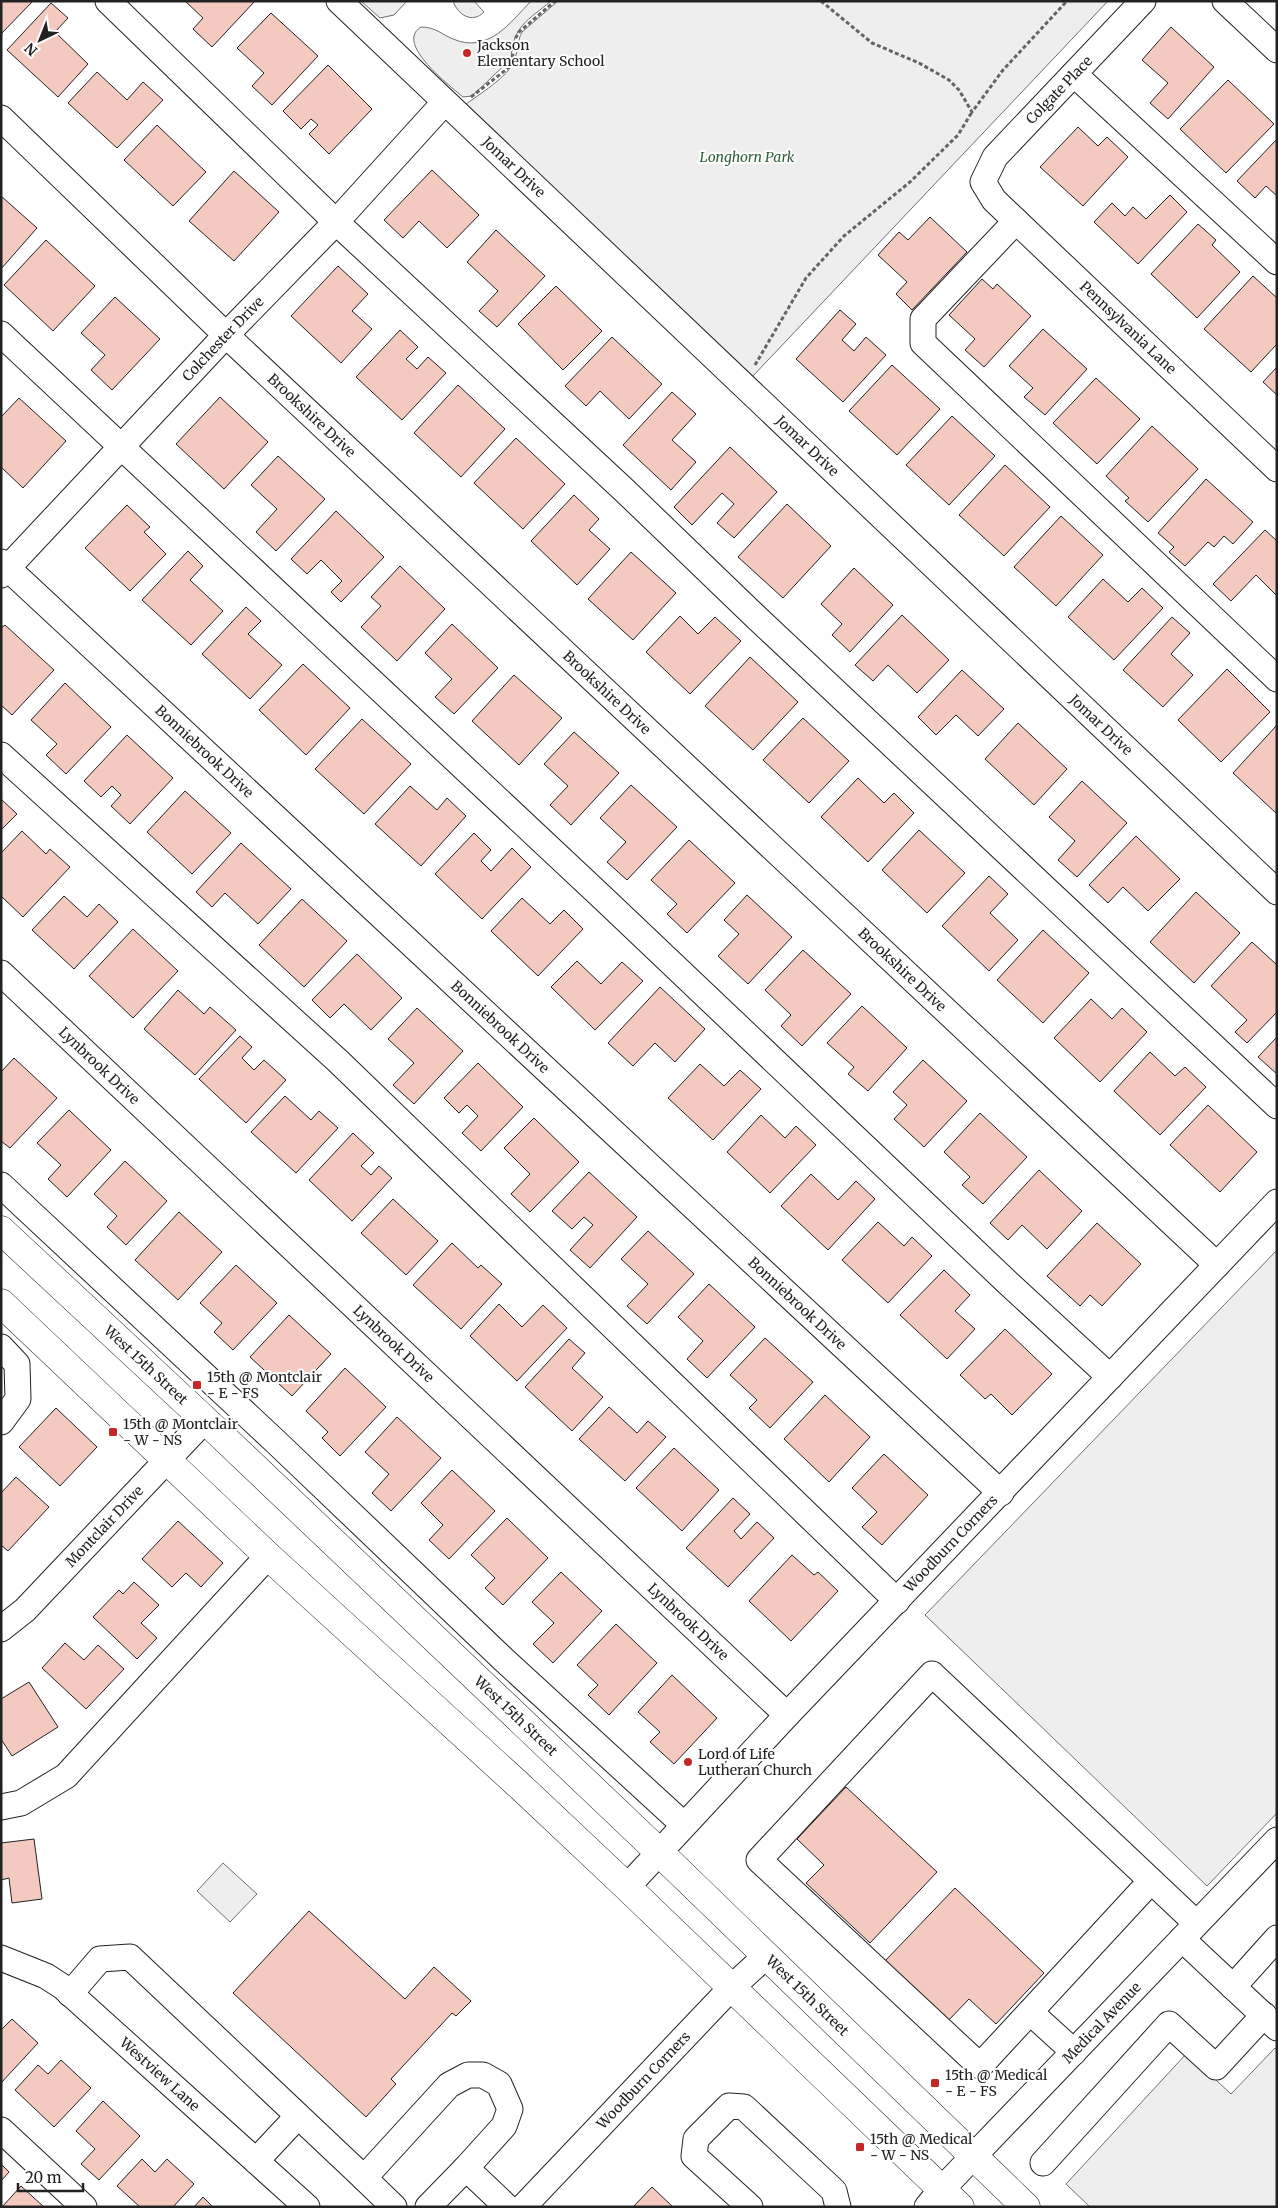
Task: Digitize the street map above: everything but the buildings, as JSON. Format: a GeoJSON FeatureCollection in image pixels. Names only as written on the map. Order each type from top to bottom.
{"type":"FeatureCollection","features":[{"type":"Feature","properties":{"kind":"main road","name":"West 15th Street"},"geometry":{"type":"LineString","coordinates":[[1,1230],[205,1420],[659,1852],[1026,2207]]}},
{"type":"Feature","properties":{"kind":"main road"},"geometry":{"type":"LineString","coordinates":[[1,1303],[268,1556],[627,1886],[943,2201]]}},
{"type":"Feature","properties":{"kind":"street"},"geometry":{"type":"LineString","coordinates":[[108,1],[336,222],[624,490],[764,625],[1277,1106]]}},
{"type":"Feature","properties":{"kind":"street","name":"Jomar Drive"},"geometry":{"type":"LineString","coordinates":[[339,1],[454,102],[1277,892]]}},
{"type":"Feature","properties":{"kind":"street","name":"Colgate Place"},"geometry":{"type":"LineString","coordinates":[[983,182],[995,157],[1143,1]]}},
{"type":"Feature","properties":{"kind":"street"},"geometry":{"type":"LineString","coordinates":[[1225,1],[1277,50]]}},
{"type":"Feature","properties":{"kind":"street"},"geometry":{"type":"LineString","coordinates":[[1074,74],[1277,262]]}},
{"type":"Feature","properties":{"kind":"street","name":"Colchester Drive"},"geometry":{"type":"LineString","coordinates":[[4,568],[226,335],[454,102]]}},
{"type":"Feature","properties":{"kind":"street","name":"Brookshire Drive"},"geometry":{"type":"LineString","coordinates":[[1,118],[226,335],[1216,1265]]}},
{"type":"Feature","properties":{"kind":"street","name":"Pennsylvania Lane"},"geometry":{"type":"LineString","coordinates":[[983,182],[994,200],[1277,468]]}},
{"type":"Feature","properties":{"kind":"street"},"geometry":{"type":"LineString","coordinates":[[1016,221],[923,319],[923,343],[1277,680]]}},
{"type":"Feature","properties":{"kind":"street"},"geometry":{"type":"LineString","coordinates":[[1,334],[1110,1377]]}},
{"type":"Feature","properties":{"kind":"street","name":"Bonniebrook Drive"},"geometry":{"type":"LineString","coordinates":[[4,568],[1001,1493]]}},
{"type":"Feature","properties":{"kind":"street"},"geometry":{"type":"LineString","coordinates":[[1,755],[338,1061],[897,1601]]}},
{"type":"Feature","properties":{"kind":"street","name":"Lynbrook Drive"},"geometry":{"type":"LineString","coordinates":[[1,973],[787,1715]]}},
{"type":"Feature","properties":{"kind":"street"},"geometry":{"type":"LineString","coordinates":[[1,1185],[276,1442],[503,1659],[684,1825]]}},
{"type":"Feature","properties":{"kind":"street","name":"Woodburn Corners"},"geometry":{"type":"LineString","coordinates":[[627,1886],[787,1715],[1277,1202]]}},
{"type":"Feature","properties":{"kind":"street"},"geometry":{"type":"LineString","coordinates":[[1,1347],[17,1364],[18,1399],[1,1422]]}},
{"type":"Feature","properties":{"kind":"street","name":"Montclair Drive"},"geometry":{"type":"LineString","coordinates":[[1,1629],[25,1610],[205,1420]]}},
{"type":"Feature","properties":{"kind":"street"},"geometry":{"type":"LineString","coordinates":[[1,1806],[21,1803],[66,1776],[268,1556]]}},
{"type":"Feature","properties":{"kind":"street"},"geometry":{"type":"LineString","coordinates":[[1043,2163],[1169,2024],[1216,2067],[1270,2022],[1233,1987],[1151,1881],[932,1674],[759,1860],[980,2066],[1151,1881]]}},
{"type":"Feature","properties":{"kind":"street","name":"Medical Avenue"},"geometry":{"type":"LineString","coordinates":[[943,2201],[973,2157],[1277,1840]]}},
{"type":"Feature","properties":{"kind":"street"},"geometry":{"type":"LineString","coordinates":[[1233,1987],[1277,1938]]}},
{"type":"Feature","properties":{"kind":"street","name":"Woodburn Corners"},"geometry":{"type":"LineString","coordinates":[[523,2207],[731,1988],[766,1956]]}},
{"type":"Feature","properties":{"kind":"street"},"geometry":{"type":"LineString","coordinates":[[70,1994],[100,1959],[130,1957],[394,2207]]}},
{"type":"Feature","properties":{"kind":"street","name":"Westview Lane"},"geometry":{"type":"LineString","coordinates":[[1,1958],[46,1976],[70,1994],[307,2207]]}},
{"type":"Feature","properties":{"kind":"street"},"geometry":{"type":"LineString","coordinates":[[1030,2012],[1074,2052]]}},
{"type":"Feature","properties":{"kind":"street"},"geometry":{"type":"LineString","coordinates":[[364,2178],[450,2085],[468,2075],[483,2075],[499,2084],[510,2109],[504,2126],[428,2207]]}},
{"type":"Feature","properties":{"kind":"street"},"geometry":{"type":"LineString","coordinates":[[750,2207],[694,2156],[696,2140],[729,2106],[744,2107],[834,2191],[838,2207]]}},
{"type":"Feature","properties":{"kind":"street"},"geometry":{"type":"LineString","coordinates":[[256,2161],[298,2116]]}},
{"type":"Feature","properties":{"kind":"street"},"geometry":{"type":"LineString","coordinates":[[1,2130],[84,2207]]}},
{"type":"Feature","properties":{"kind":"street"},"geometry":{"type":"LineString","coordinates":[[466,2168],[507,2207]]}},
{"type":"Feature","properties":{"kind":"path"},"geometry":{"type":"LineString","coordinates":[[454,102],[506,69],[512,61],[515,40],[519,32],[555,1]]}},
{"type":"Feature","properties":{"kind":"path"},"geometry":{"type":"LineString","coordinates":[[821,1],[872,43],[920,63],[949,80],[959,90],[972,112]]}},
{"type":"Feature","properties":{"kind":"path"},"geometry":{"type":"LineString","coordinates":[[753,368],[806,278],[844,236],[910,182],[958,135],[972,112],[1003,70],[1067,1]]}},
{"type":"Feature","properties":{"kind":"green space"},"geometry":{"type":"Polygon","coordinates":[[[361,1],[407,1],[394,15],[380,18],[361,1]]]}},
{"type":"Feature","properties":{"kind":"green space"},"geometry":{"type":"Polygon","coordinates":[[[453,1],[474,1],[484,12],[475,17],[466,16],[458,10],[453,1]]]}},
{"type":"Feature","properties":{"kind":"green space"},"geometry":{"type":"Polygon","coordinates":[[[531,1],[551,1],[528,19],[518,31],[512,48],[511,59],[472,96],[463,97],[447,84],[427,64],[414,43],[415,34],[421,27],[434,29],[453,39],[466,43],[488,39],[506,27],[531,1]]]}},
{"type":"Feature","properties":{"kind":"green space","name":"Longhorn Park"},"geometry":{"type":"Polygon","coordinates":[[[558,1],[1108,1],[752,377],[465,105],[505,74],[514,61],[522,32],[558,1]]]}},
{"type":"Feature","properties":{"kind":"green space"},"geometry":{"type":"Polygon","coordinates":[[[1277,1250],[1277,1813],[1207,1886],[925,1615],[1277,1250]]]}},
{"type":"Feature","properties":{"kind":"green space"},"geometry":{"type":"Polygon","coordinates":[[[223,1863],[257,1894],[230,1922],[197,1891],[223,1863]]]}},
{"type":"Feature","properties":{"kind":"green space"},"geometry":{"type":"Polygon","coordinates":[[[1275,2048],[1277,2050],[1277,2207],[1090,2207],[1066,2184],[1187,2053],[1231,2094],[1275,2048]]]}},
{"type":"Feature","properties":{"kind":"place","name":"Jackson Elementary School"},"geometry":{"type":"Point","coordinates":[467,53]}},
{"type":"Feature","properties":{"kind":"place","name":"15th @ Montclair - E - FS"},"geometry":{"type":"Point","coordinates":[197,1385]}},
{"type":"Feature","properties":{"kind":"place","name":"15th @ Montclair - W - NS"},"geometry":{"type":"Point","coordinates":[113,1432]}},
{"type":"Feature","properties":{"kind":"place","name":"Lord of Life Lutheran Church"},"geometry":{"type":"Point","coordinates":[688,1762]}},
{"type":"Feature","properties":{"kind":"place","name":"15th @ Medical - E - FS"},"geometry":{"type":"Point","coordinates":[935,2083]}},
{"type":"Feature","properties":{"kind":"place","name":"15th @ Medical - W - NS"},"geometry":{"type":"Point","coordinates":[860,2147]}}]}
